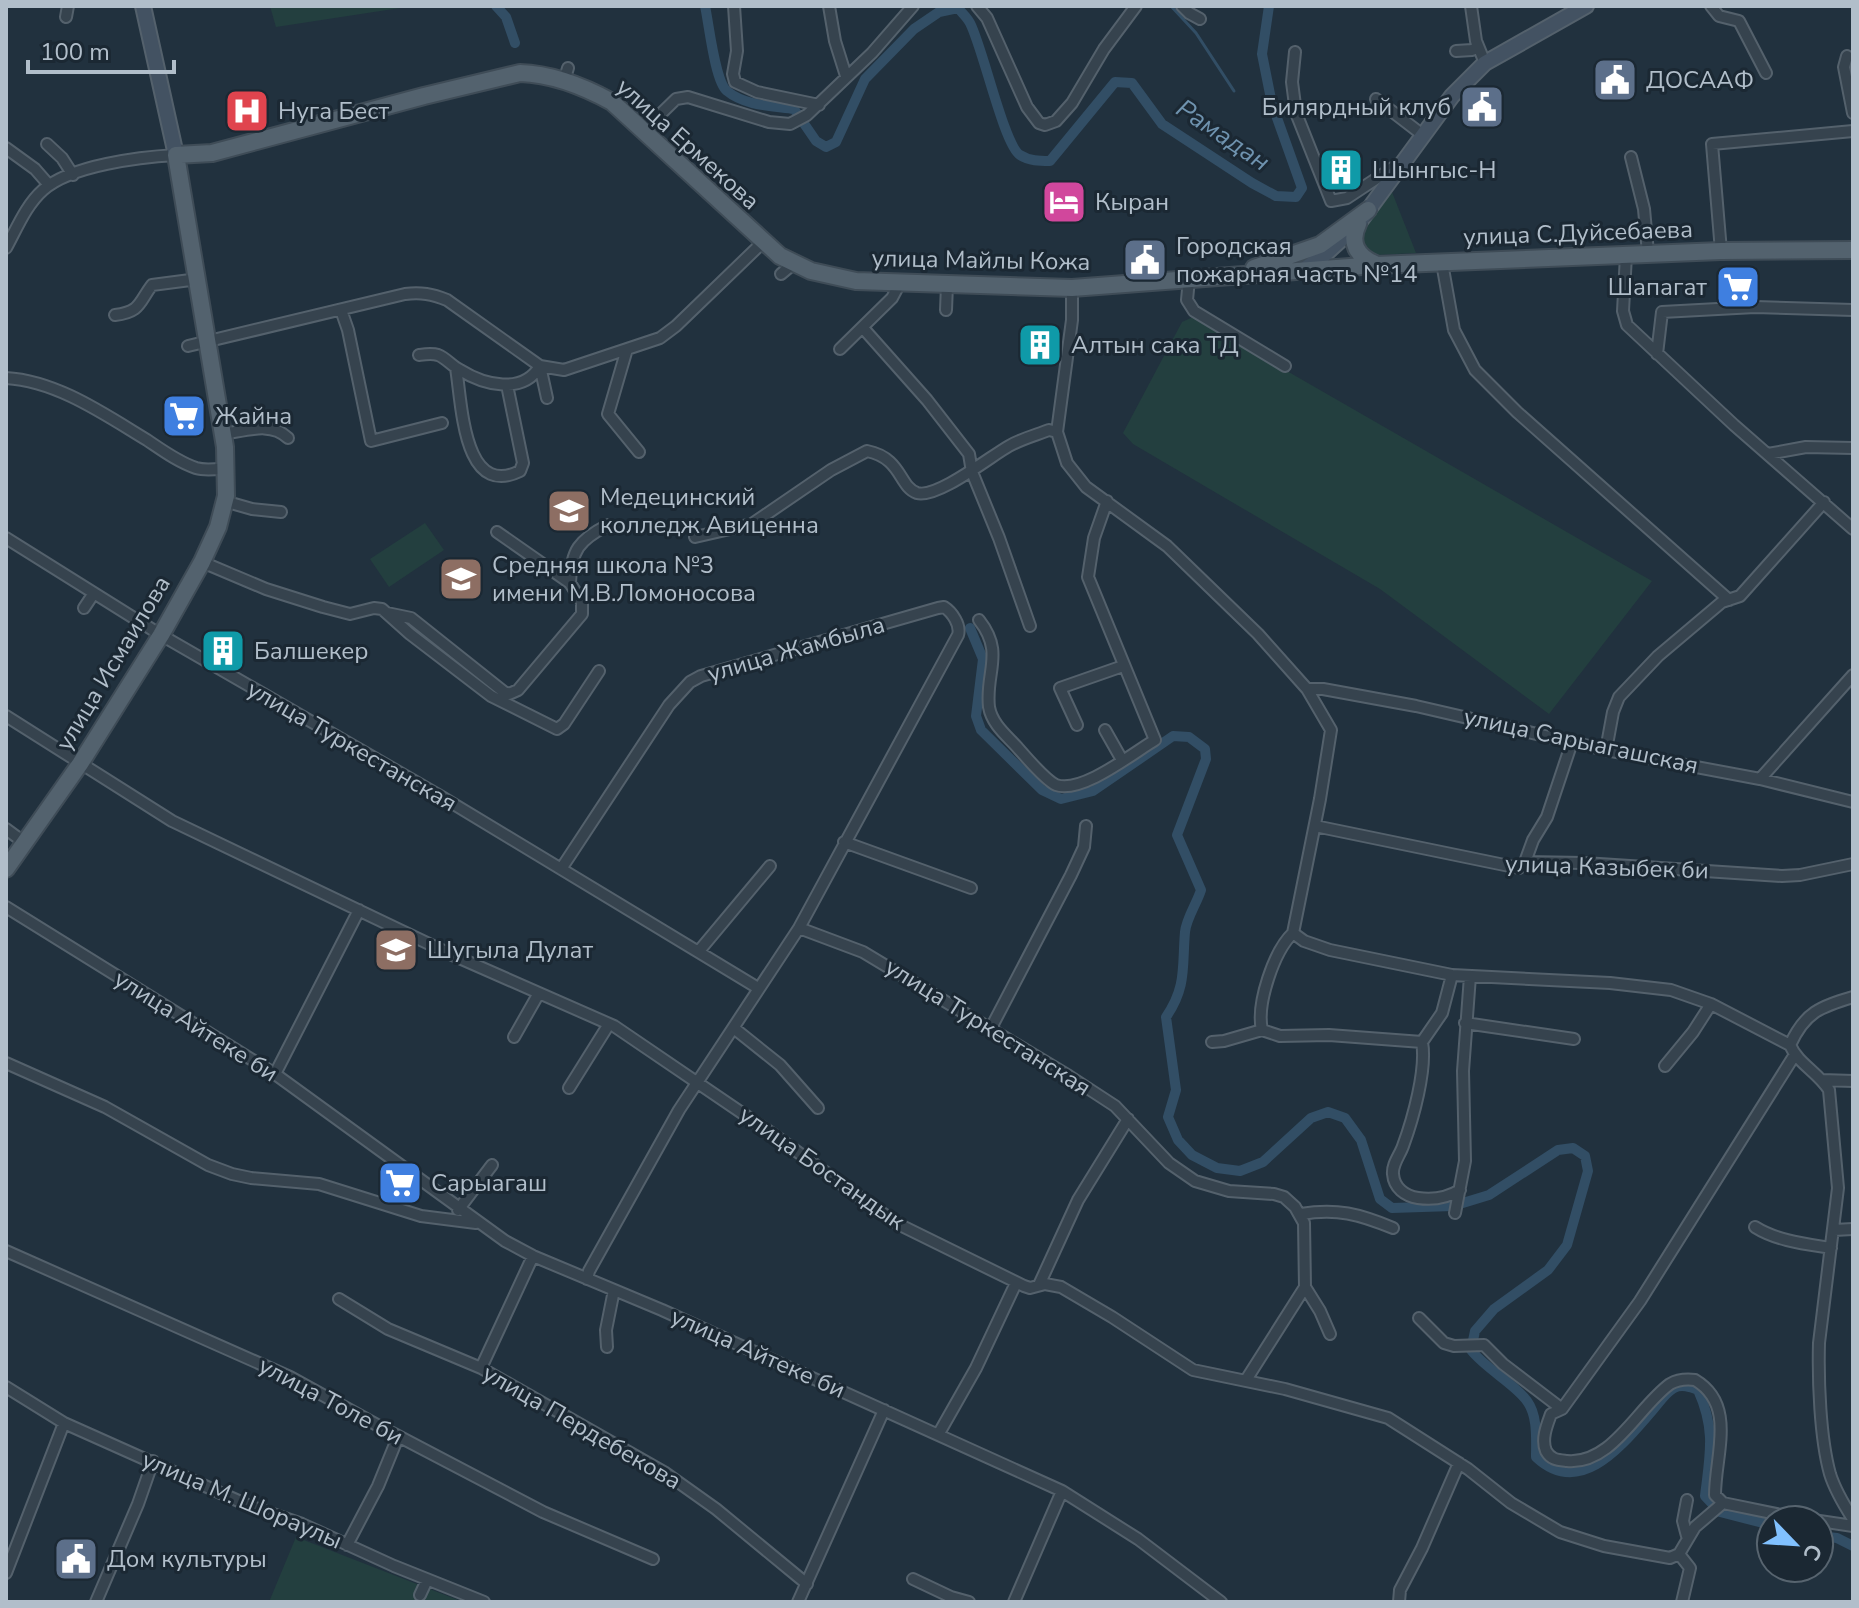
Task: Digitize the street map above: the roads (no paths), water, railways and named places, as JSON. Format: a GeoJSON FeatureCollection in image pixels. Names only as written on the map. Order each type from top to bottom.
{"type":"FeatureCollection","features":[{"type":"Feature","properties":{"kind":"main road","name":"улица Ермекова"},"geometry":{"type":"LineString","coordinates":[[176,155],[212,153],[424,96],[520,73],[536,74],[566,81],[612,102],[762,243]]}},
{"type":"Feature","properties":{"kind":"main road","name":"улица Исмаилова"},"geometry":{"type":"LineString","coordinates":[[6,869],[80,764],[100,718],[161,635],[218,527],[227,468],[176,155]]}},
{"type":"Feature","properties":{"kind":"main road"},"geometry":{"type":"LineString","coordinates":[[1242,274],[1320,245],[1368,210]]}},
{"type":"Feature","properties":{"kind":"main road"},"geometry":{"type":"LineString","coordinates":[[1358,224],[1354,236],[1357,251],[1376,265]]}},
{"type":"Feature","properties":{"kind":"main road","name":"улица Майлы Кожа"},"geometry":{"type":"LineString","coordinates":[[762,243],[787,269],[856,281],[1072,288],[1305,269]]}},
{"type":"Feature","properties":{"kind":"main road","name":"улица С.Дуйсебаева"},"geometry":{"type":"LineString","coordinates":[[1305,269],[1648,253],[1853,250]]}},
{"type":"Feature","properties":{"kind":"street"},"geometry":{"type":"LineString","coordinates":[[143,6],[176,155]]}},
{"type":"Feature","properties":{"kind":"street"},"geometry":{"type":"LineString","coordinates":[[734,6],[737,51],[733,74],[735,82],[757,92],[819,105]]}},
{"type":"Feature","properties":{"kind":"street"},"geometry":{"type":"LineString","coordinates":[[829,6],[835,41],[846,76]]}},
{"type":"Feature","properties":{"kind":"street"},"geometry":{"type":"LineString","coordinates":[[643,131],[655,111],[676,99],[688,97],[780,124],[797,122],[872,53],[913,6]]}},
{"type":"Feature","properties":{"kind":"street"},"geometry":{"type":"LineString","coordinates":[[977,6],[987,18],[1027,107],[1039,123],[1045,125],[1056,121],[1072,103],[1104,49],[1136,6]]}},
{"type":"Feature","properties":{"kind":"street"},"geometry":{"type":"LineString","coordinates":[[1182,6],[1200,19]]}},
{"type":"Feature","properties":{"kind":"street"},"geometry":{"type":"LineString","coordinates":[[1471,6],[1478,47],[1485,63]]}},
{"type":"Feature","properties":{"kind":"street"},"geometry":{"type":"LineString","coordinates":[[1305,269],[1358,224],[1452,96],[1485,63],[1586,6]]}},
{"type":"Feature","properties":{"kind":"street"},"geometry":{"type":"LineString","coordinates":[[1711,6],[1719,16],[1739,21],[1766,73]]}},
{"type":"Feature","properties":{"kind":"street"},"geometry":{"type":"LineString","coordinates":[[1456,51],[1478,47]]}},
{"type":"Feature","properties":{"kind":"street"},"geometry":{"type":"LineString","coordinates":[[1295,52],[1292,82],[1296,113],[1331,201],[1347,198],[1394,167],[1401,168]]}},
{"type":"Feature","properties":{"kind":"street"},"geometry":{"type":"LineString","coordinates":[[1847,56],[1844,67],[1853,113]]}},
{"type":"Feature","properties":{"kind":"street"},"geometry":{"type":"LineString","coordinates":[[1376,99],[1424,136]]}},
{"type":"Feature","properties":{"kind":"street"},"geometry":{"type":"LineString","coordinates":[[1721,251],[1712,144],[1853,131]]}},
{"type":"Feature","properties":{"kind":"street"},"geometry":{"type":"LineString","coordinates":[[47,144],[62,158],[73,175]]}},
{"type":"Feature","properties":{"kind":"street"},"geometry":{"type":"LineString","coordinates":[[6,148],[35,169],[49,185]]}},
{"type":"Feature","properties":{"kind":"street","name":"улица Ермекова"},"geometry":{"type":"LineString","coordinates":[[6,248],[24,215],[49,185],[133,158],[176,155]]}},
{"type":"Feature","properties":{"kind":"street"},"geometry":{"type":"LineString","coordinates":[[1631,157],[1634,183],[1644,209],[1648,253]]}},
{"type":"Feature","properties":{"kind":"street"},"geometry":{"type":"LineString","coordinates":[[188,346],[405,294],[432,294],[447,300],[540,366],[564,370],[660,338],[762,243]]}},
{"type":"Feature","properties":{"kind":"street"},"geometry":{"type":"LineString","coordinates":[[1626,255],[1623,311],[1627,325],[1853,529]]}},
{"type":"Feature","properties":{"kind":"street"},"geometry":{"type":"LineString","coordinates":[[1442,263],[1454,330],[1475,370],[1517,412],[1729,600]]}},
{"type":"Feature","properties":{"kind":"street"},"geometry":{"type":"LineString","coordinates":[[115,315],[138,308],[152,285],[198,279]]}},
{"type":"Feature","properties":{"kind":"street"},"geometry":{"type":"LineString","coordinates":[[1189,279],[1187,300],[1194,311],[1285,366]]}},
{"type":"Feature","properties":{"kind":"street"},"geometry":{"type":"LineString","coordinates":[[840,349],[892,298],[900,283]]}},
{"type":"Feature","properties":{"kind":"street"},"geometry":{"type":"LineString","coordinates":[[946,310],[947,285]]}},
{"type":"Feature","properties":{"kind":"street"},"geometry":{"type":"LineString","coordinates":[[1072,288],[1072,320],[1057,432],[1060,449],[1074,475],[1167,546],[1200,576],[1307,689],[1331,730],[1293,933],[1279,949],[1271,973],[1260,1017],[1262,1030]]}},
{"type":"Feature","properties":{"kind":"street"},"geometry":{"type":"LineString","coordinates":[[1657,354],[1662,312],[1755,307],[1853,310]]}},
{"type":"Feature","properties":{"kind":"street"},"geometry":{"type":"LineString","coordinates":[[341,310],[371,441],[442,423]]}},
{"type":"Feature","properties":{"kind":"street"},"geometry":{"type":"LineString","coordinates":[[863,328],[969,454],[972,472],[1030,626]]}},
{"type":"Feature","properties":{"kind":"street"},"geometry":{"type":"LineString","coordinates":[[528,359],[535,347]]}},
{"type":"Feature","properties":{"kind":"street"},"geometry":{"type":"LineString","coordinates":[[627,349],[608,414],[639,452]]}},
{"type":"Feature","properties":{"kind":"street"},"geometry":{"type":"LineString","coordinates":[[419,355],[440,356],[472,377],[507,385],[526,381],[534,376],[540,366]]}},
{"type":"Feature","properties":{"kind":"street"},"geometry":{"type":"LineString","coordinates":[[540,366],[547,398]]}},
{"type":"Feature","properties":{"kind":"street"},"geometry":{"type":"LineString","coordinates":[[456,368],[471,454],[480,469],[505,478],[520,471],[523,463],[507,385]]}},
{"type":"Feature","properties":{"kind":"street"},"geometry":{"type":"LineString","coordinates":[[6,378],[28,379],[51,388],[196,468],[227,468]]}},
{"type":"Feature","properties":{"kind":"street"},"geometry":{"type":"LineString","coordinates":[[223,434],[269,428],[288,438]]}},
{"type":"Feature","properties":{"kind":"street"},"geometry":{"type":"LineString","coordinates":[[695,537],[752,524],[843,463],[867,451],[887,458],[916,493],[930,492],[972,472],[1010,445],[1049,430],[1057,432]]}},
{"type":"Feature","properties":{"kind":"street"},"geometry":{"type":"LineString","coordinates":[[1768,454],[1806,447],[1853,448]]}},
{"type":"Feature","properties":{"kind":"street"},"geometry":{"type":"LineString","coordinates":[[224,501],[252,509],[281,512]]}},
{"type":"Feature","properties":{"kind":"street"},"geometry":{"type":"LineString","coordinates":[[979,620],[994,651],[989,704],[992,719],[1052,782],[1066,786],[1094,777],[1155,740],[1088,577],[1094,538],[1107,501]]}},
{"type":"Feature","properties":{"kind":"street"},"geometry":{"type":"LineString","coordinates":[[1606,750],[1619,697],[1658,656],[1722,602],[1740,596],[1824,502]]}},
{"type":"Feature","properties":{"kind":"street"},"geometry":{"type":"LineString","coordinates":[[570,583],[576,548],[585,536],[608,525]]}},
{"type":"Feature","properties":{"kind":"street"},"geometry":{"type":"LineString","coordinates":[[387,613],[411,618],[509,694],[518,690],[582,614],[582,602],[570,583],[497,532]]}},
{"type":"Feature","properties":{"kind":"street","name":"улица Туркестанская"},"geometry":{"type":"LineString","coordinates":[[6,538],[161,635],[442,797],[758,988]]}},
{"type":"Feature","properties":{"kind":"street"},"geometry":{"type":"LineString","coordinates":[[202,562],[266,589],[323,607],[350,614],[382,609],[491,696],[557,729],[564,724],[599,671]]}},
{"type":"Feature","properties":{"kind":"street"},"geometry":{"type":"LineString","coordinates":[[84,608],[94,593]]}},
{"type":"Feature","properties":{"kind":"street","name":"улица Жамбыла"},"geometry":{"type":"LineString","coordinates":[[561,869],[669,705],[690,682],[754,659],[944,607],[953,614],[959,633],[844,842]]}},
{"type":"Feature","properties":{"kind":"street"},"geometry":{"type":"LineString","coordinates":[[1077,725],[1060,688],[1123,666]]}},
{"type":"Feature","properties":{"kind":"street"},"geometry":{"type":"LineString","coordinates":[[1760,779],[1853,675]]}},
{"type":"Feature","properties":{"kind":"street","name":"улица Сарыагашская"},"geometry":{"type":"LineString","coordinates":[[1307,689],[1378,699],[1606,750],[1760,779],[1853,802]]}},
{"type":"Feature","properties":{"kind":"street","name":"улица Бостандык"},"geometry":{"type":"LineString","coordinates":[[6,716],[172,821],[628,1034],[900,1225],[1016,1283],[1030,1288],[1053,1284],[1061,1287],[1193,1370],[1246,1380],[1388,1418],[1459,1463],[1511,1503],[1560,1532],[1604,1546],[1670,1558],[1679,1554]]}},
{"type":"Feature","properties":{"kind":"street"},"geometry":{"type":"LineString","coordinates":[[1105,730],[1122,760]]}},
{"type":"Feature","properties":{"kind":"street"},"geometry":{"type":"LineString","coordinates":[[1525,862],[1533,840],[1547,817],[1572,742]]}},
{"type":"Feature","properties":{"kind":"street"},"geometry":{"type":"LineString","coordinates":[[991,1028],[1071,875],[1084,847],[1086,826]]}},
{"type":"Feature","properties":{"kind":"street","name":"улица Казыбек би"},"geometry":{"type":"LineString","coordinates":[[1315,826],[1519,868],[1525,862],[1584,863],[1782,876],[1853,864]]}},
{"type":"Feature","properties":{"kind":"street"},"geometry":{"type":"LineString","coordinates":[[6,829],[25,843]]}},
{"type":"Feature","properties":{"kind":"street"},"geometry":{"type":"LineString","coordinates":[[587,1279],[626,1202],[697,1082],[735,1029],[758,988],[799,928],[844,842],[971,888]]}},
{"type":"Feature","properties":{"kind":"street"},"geometry":{"type":"LineString","coordinates":[[699,951],[770,866]]}},
{"type":"Feature","properties":{"kind":"street","name":"улица Айтеке би"},"geometry":{"type":"LineString","coordinates":[[6,907],[275,1074],[402,1164],[458,1210],[533,1256],[1062,1491],[1138,1539],[1214,1600]]}},
{"type":"Feature","properties":{"kind":"street"},"geometry":{"type":"LineString","coordinates":[[275,1074],[359,910]]}},
{"type":"Feature","properties":{"kind":"street","name":"улица Туркестанская"},"geometry":{"type":"LineString","coordinates":[[799,928],[863,952],[1079,1082],[1115,1106],[1169,1163],[1195,1181],[1229,1191],[1284,1197],[1301,1214]]}},
{"type":"Feature","properties":{"kind":"street"},"geometry":{"type":"LineString","coordinates":[[1293,933],[1304,941],[1330,950],[1452,975],[1656,987],[1711,1004],[1792,1050],[1822,1080],[1829,1090],[1838,1171],[1819,1365],[1831,1477],[1853,1519]]}},
{"type":"Feature","properties":{"kind":"street"},"geometry":{"type":"LineString","coordinates":[[1452,975],[1442,1013],[1422,1042],[1419,1085],[1393,1177],[1396,1186],[1414,1198],[1459,1195]]}},
{"type":"Feature","properties":{"kind":"street"},"geometry":{"type":"LineString","coordinates":[[1455,1213],[1465,1161],[1463,1083],[1470,976]]}},
{"type":"Feature","properties":{"kind":"street"},"geometry":{"type":"LineString","coordinates":[[514,1037],[539,993]]}},
{"type":"Feature","properties":{"kind":"street"},"geometry":{"type":"LineString","coordinates":[[1853,997],[1815,1010],[1795,1033],[1792,1050],[1640,1301],[1562,1409],[1551,1414],[1544,1445],[1555,1460],[1581,1461],[1605,1448],[1672,1383],[1695,1380],[1716,1400],[1721,1433],[1715,1495],[1721,1504],[1853,1526]]}},
{"type":"Feature","properties":{"kind":"street"},"geometry":{"type":"LineString","coordinates":[[1665,1066],[1711,1004]]}},
{"type":"Feature","properties":{"kind":"street"},"geometry":{"type":"LineString","coordinates":[[1465,1023],[1574,1039]]}},
{"type":"Feature","properties":{"kind":"street"},"geometry":{"type":"LineString","coordinates":[[569,1088],[609,1024]]}},
{"type":"Feature","properties":{"kind":"street"},"geometry":{"type":"LineString","coordinates":[[735,1029],[780,1065],[818,1108]]}},
{"type":"Feature","properties":{"kind":"street"},"geometry":{"type":"LineString","coordinates":[[1212,1042],[1262,1030],[1280,1036],[1329,1035],[1422,1042]]}},
{"type":"Feature","properties":{"kind":"street"},"geometry":{"type":"LineString","coordinates":[[6,1063],[105,1107],[208,1165],[232,1174],[319,1184],[421,1216],[478,1223]]}},
{"type":"Feature","properties":{"kind":"street"},"geometry":{"type":"LineString","coordinates":[[1822,1080],[1853,1081]]}},
{"type":"Feature","properties":{"kind":"street"},"geometry":{"type":"LineString","coordinates":[[1039,1285],[1078,1200],[1128,1119]]}},
{"type":"Feature","properties":{"kind":"street"},"geometry":{"type":"LineString","coordinates":[[458,1210],[492,1165]]}},
{"type":"Feature","properties":{"kind":"street"},"geometry":{"type":"LineString","coordinates":[[1330,1334],[1305,1287],[1304,1223],[1301,1214],[1338,1211],[1393,1228]]}},
{"type":"Feature","properties":{"kind":"street"},"geometry":{"type":"LineString","coordinates":[[1755,1227],[1803,1244],[1831,1248]]}},
{"type":"Feature","properties":{"kind":"street"},"geometry":{"type":"LineString","coordinates":[[1834,1230],[1853,1229]]}},
{"type":"Feature","properties":{"kind":"street","name":"улица Толе би"},"geometry":{"type":"LineString","coordinates":[[6,1251],[290,1377],[543,1512],[653,1559]]}},
{"type":"Feature","properties":{"kind":"street"},"geometry":{"type":"LineString","coordinates":[[481,1368],[533,1256]]}},
{"type":"Feature","properties":{"kind":"street"},"geometry":{"type":"LineString","coordinates":[[938,1435],[976,1368],[1016,1283]]}},
{"type":"Feature","properties":{"kind":"street"},"geometry":{"type":"LineString","coordinates":[[1246,1380],[1305,1287]]}},
{"type":"Feature","properties":{"kind":"street"},"geometry":{"type":"LineString","coordinates":[[607,1347],[607,1318],[614,1290]]}},
{"type":"Feature","properties":{"kind":"street","name":"улица Пердебекова"},"geometry":{"type":"LineString","coordinates":[[339,1299],[388,1329],[481,1368],[690,1489],[807,1584]]}},
{"type":"Feature","properties":{"kind":"street"},"geometry":{"type":"LineString","coordinates":[[1419,1318],[1444,1343],[1480,1344],[1562,1409]]}},
{"type":"Feature","properties":{"kind":"street","name":"улица М. Шораулы"},"geometry":{"type":"LineString","coordinates":[[6,1387],[64,1423],[252,1507],[302,1524],[484,1602]]}},
{"type":"Feature","properties":{"kind":"street"},"geometry":{"type":"LineString","coordinates":[[798,1602],[884,1410]]}},
{"type":"Feature","properties":{"kind":"street"},"geometry":{"type":"LineString","coordinates":[[6,1573],[64,1423]]}},
{"type":"Feature","properties":{"kind":"street"},"geometry":{"type":"LineString","coordinates":[[347,1545],[378,1486],[398,1437]]}},
{"type":"Feature","properties":{"kind":"street"},"geometry":{"type":"LineString","coordinates":[[96,1602],[153,1461]]}},
{"type":"Feature","properties":{"kind":"street"},"geometry":{"type":"LineString","coordinates":[[1399,1602],[1400,1590],[1459,1463]]}},
{"type":"Feature","properties":{"kind":"street"},"geometry":{"type":"LineString","coordinates":[[1014,1602],[1062,1491]]}},
{"type":"Feature","properties":{"kind":"street"},"geometry":{"type":"LineString","coordinates":[[1687,1500],[1683,1521],[1687,1536]]}},
{"type":"Feature","properties":{"kind":"street"},"geometry":{"type":"LineString","coordinates":[[1682,1602],[1690,1568],[1679,1554],[1687,1536],[1721,1504]]}},
{"type":"Feature","properties":{"kind":"street"},"geometry":{"type":"LineString","coordinates":[[913,1579],[969,1602]]}},
{"type":"Feature","properties":{"kind":"street"},"geometry":{"type":"LineString","coordinates":[[420,1595],[427,1580]]}},
{"type":"Feature","properties":{"kind":"waterway","name":"Рамадан"},"geometry":{"type":"LineString","coordinates":[[496,6],[506,17],[515,43]]}},
{"type":"Feature","properties":{"kind":"waterway","name":"Рамадан"},"geometry":{"type":"LineString","coordinates":[[705,6],[716,65],[727,91],[751,102],[794,109],[816,141],[826,147],[836,142],[865,79],[914,29],[939,12],[958,8],[975,35],[1007,134],[1023,157],[1050,161],[1115,82],[1132,83],[1162,124],[1252,183],[1276,196],[1296,197],[1302,188],[1272,104],[1262,54],[1269,6]]}},
{"type":"Feature","properties":{"kind":"waterway"},"geometry":{"type":"LineString","coordinates":[[1171,6],[1196,33],[1234,91]]}},
{"type":"Feature","properties":{"kind":"waterway"},"geometry":{"type":"LineString","coordinates":[[970,628],[983,659],[976,716],[981,730],[1042,790],[1061,799],[1093,791],[1173,736],[1189,737],[1205,749],[1206,759],[1177,835],[1201,890],[1186,927],[1180,986],[1166,1017],[1176,1090],[1168,1117],[1178,1140],[1192,1155],[1217,1168],[1240,1171],[1263,1162],[1311,1118],[1328,1112],[1345,1118],[1361,1140],[1380,1199],[1392,1208],[1453,1206],[1489,1195],[1558,1150],[1573,1148],[1585,1156],[1588,1171],[1567,1245],[1548,1270],[1494,1309],[1475,1331],[1471,1350],[1531,1407],[1535,1421],[1536,1457],[1553,1468],[1569,1472],[1585,1470],[1614,1451],[1671,1390],[1683,1386],[1698,1390],[1709,1430],[1710,1455],[1705,1496],[1720,1512],[1755,1521]]}},
{"type":"Feature","properties":{"kind":"waterway"},"geometry":{"type":"LineString","coordinates":[[1835,1538],[1853,1546]]}},
{"type":"Feature","properties":{"kind":"place","name":"ДОСААФ"},"geometry":{"type":"Point","coordinates":[1615,80]}},
{"type":"Feature","properties":{"kind":"place","name":"Билярдный клуб"},"geometry":{"type":"Point","coordinates":[1482,107]}},
{"type":"Feature","properties":{"kind":"place","name":"Нуга Бест"},"geometry":{"type":"Point","coordinates":[247,111]}},
{"type":"Feature","properties":{"kind":"place","name":"Шынгыс-Н"},"geometry":{"type":"Point","coordinates":[1341,170]}},
{"type":"Feature","properties":{"kind":"place","name":"Кыран"},"geometry":{"type":"Point","coordinates":[1064,202]}},
{"type":"Feature","properties":{"kind":"place","name":"Городская пожарная часть №14"},"geometry":{"type":"Point","coordinates":[1145,260]}},
{"type":"Feature","properties":{"kind":"place","name":"Шапагат"},"geometry":{"type":"Point","coordinates":[1738,287]}},
{"type":"Feature","properties":{"kind":"place","name":"Алтын сака ТД"},"geometry":{"type":"Point","coordinates":[1040,345]}},
{"type":"Feature","properties":{"kind":"place","name":"Жайна"},"geometry":{"type":"Point","coordinates":[184,416]}},
{"type":"Feature","properties":{"kind":"place","name":"Медецинский колледж Авиценна"},"geometry":{"type":"Point","coordinates":[569,511]}},
{"type":"Feature","properties":{"kind":"place","name":"Средняя школа №3 имени М.В.Ломоносова"},"geometry":{"type":"Point","coordinates":[461,579]}},
{"type":"Feature","properties":{"kind":"place","name":"Балшекер"},"geometry":{"type":"Point","coordinates":[223,651]}},
{"type":"Feature","properties":{"kind":"place","name":"Шугыла Дулат"},"geometry":{"type":"Point","coordinates":[396,950]}},
{"type":"Feature","properties":{"kind":"place","name":"Сарыагаш"},"geometry":{"type":"Point","coordinates":[400,1183]}},
{"type":"Feature","properties":{"kind":"place","name":"Дом культуры"},"geometry":{"type":"Point","coordinates":[76,1559]}}]}
